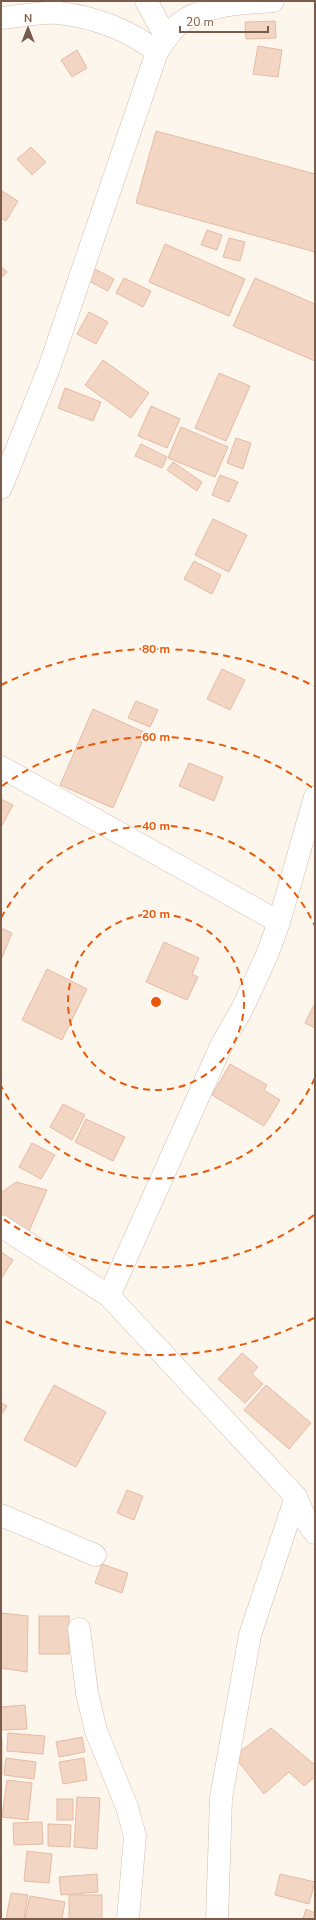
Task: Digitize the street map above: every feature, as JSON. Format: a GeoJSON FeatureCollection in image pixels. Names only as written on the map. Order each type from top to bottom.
{"type":"FeatureCollection","features":[{"type":"Feature","properties":{"kind":"street"},"geometry":{"type":"LineString","coordinates":[[146,1],[162,45]]}},
{"type":"Feature","properties":{"kind":"street"},"geometry":{"type":"LineString","coordinates":[[1,488],[49,368],[162,45],[187,18],[218,7],[273,1]]}},
{"type":"Feature","properties":{"kind":"street"},"geometry":{"type":"LineString","coordinates":[[1,18],[58,13],[92,20],[125,31],[145,42],[162,45]]}},
{"type":"Feature","properties":{"kind":"street"},"geometry":{"type":"LineString","coordinates":[[1,767],[279,922]]}},
{"type":"Feature","properties":{"kind":"street"},"geometry":{"type":"LineString","coordinates":[[109,1296],[221,1046],[242,1009],[267,955],[279,922],[315,797]]}},
{"type":"Feature","properties":{"kind":"street"},"geometry":{"type":"LineString","coordinates":[[1,1226],[109,1296],[296,1497],[312,1522]]}},
{"type":"Feature","properties":{"kind":"street"},"geometry":{"type":"LineString","coordinates":[[218,1919],[222,1798],[250,1635],[296,1497]]}},
{"type":"Feature","properties":{"kind":"street"},"geometry":{"type":"LineString","coordinates":[[1,1515],[95,1555]]}},
{"type":"Feature","properties":{"kind":"street"},"geometry":{"type":"LineString","coordinates":[[79,1629],[87,1692],[96,1731],[127,1807],[135,1836],[128,1919]]}},
{"type":"Feature","properties":{"kind":"building"},"geometry":{"type":"Polygon","coordinates":[[[275,21],[276,38],[246,39],[245,22],[275,21]]]}},
{"type":"Feature","properties":{"kind":"building"},"geometry":{"type":"Polygon","coordinates":[[[258,46],[282,50],[278,77],[253,74],[258,46]]]}},
{"type":"Feature","properties":{"kind":"building"},"geometry":{"type":"Polygon","coordinates":[[[77,50],[87,68],[72,77],[61,60],[77,50]]]}},
{"type":"Feature","properties":{"kind":"building"},"geometry":{"type":"Polygon","coordinates":[[[156,131],[315,174],[315,252],[136,203],[156,131]]]}},
{"type":"Feature","properties":{"kind":"building"},"geometry":{"type":"Polygon","coordinates":[[[31,147],[46,162],[32,175],[17,159],[31,147]]]}},
{"type":"Feature","properties":{"kind":"building"},"geometry":{"type":"Polygon","coordinates":[[[2,191],[18,201],[6,221],[1,218],[2,191]]]}},
{"type":"Feature","properties":{"kind":"building"},"geometry":{"type":"Polygon","coordinates":[[[207,230],[222,235],[217,250],[201,245],[207,230]]]}},
{"type":"Feature","properties":{"kind":"building"},"geometry":{"type":"Polygon","coordinates":[[[229,238],[245,242],[240,261],[223,257],[229,238]]]}},
{"type":"Feature","properties":{"kind":"building"},"geometry":{"type":"Polygon","coordinates":[[[165,244],[245,279],[229,316],[149,282],[165,244]]]}},
{"type":"Feature","properties":{"kind":"building"},"geometry":{"type":"Polygon","coordinates":[[[1,266],[7,272],[1,278],[1,266]]]}},
{"type":"Feature","properties":{"kind":"building"},"geometry":{"type":"Polygon","coordinates":[[[95,269],[114,279],[108,291],[89,281],[95,269]]]}},
{"type":"Feature","properties":{"kind":"building"},"geometry":{"type":"Polygon","coordinates":[[[124,278],[151,291],[143,307],[116,293],[124,278]]]}},
{"type":"Feature","properties":{"kind":"building"},"geometry":{"type":"Polygon","coordinates":[[[255,278],[315,304],[315,361],[233,326],[255,278]]]}},
{"type":"Feature","properties":{"kind":"building"},"geometry":{"type":"Polygon","coordinates":[[[89,312],[108,322],[96,344],[77,334],[89,312]]]}},
{"type":"Feature","properties":{"kind":"building"},"geometry":{"type":"Polygon","coordinates":[[[103,360],[149,393],[131,418],[85,385],[103,360]]]}},
{"type":"Feature","properties":{"kind":"building"},"geometry":{"type":"Polygon","coordinates":[[[219,373],[250,386],[226,441],[195,428],[219,373]]]}},
{"type":"Feature","properties":{"kind":"building"},"geometry":{"type":"Polygon","coordinates":[[[65,388],[101,402],[93,421],[58,408],[65,388]]]}},
{"type":"Feature","properties":{"kind":"building"},"geometry":{"type":"Polygon","coordinates":[[[151,406],[180,419],[167,448],[138,436],[151,406]]]}},
{"type":"Feature","properties":{"kind":"building"},"geometry":{"type":"Polygon","coordinates":[[[181,427],[228,447],[215,477],[168,458],[181,427]]]}},
{"type":"Feature","properties":{"kind":"building"},"geometry":{"type":"Polygon","coordinates":[[[236,438],[251,443],[243,469],[227,463],[236,438]]]}},
{"type":"Feature","properties":{"kind":"building"},"geometry":{"type":"Polygon","coordinates":[[[141,444],[167,457],[162,468],[135,456],[141,444]]]}},
{"type":"Feature","properties":{"kind":"building"},"geometry":{"type":"Polygon","coordinates":[[[173,462],[202,482],[197,491],[167,470],[173,462]]]}},
{"type":"Feature","properties":{"kind":"building"},"geometry":{"type":"Polygon","coordinates":[[[220,475],[238,482],[229,502],[212,495],[220,475]]]}},
{"type":"Feature","properties":{"kind":"building"},"geometry":{"type":"Polygon","coordinates":[[[213,519],[247,535],[229,572],[195,555],[213,519]]]}},
{"type":"Feature","properties":{"kind":"building"},"geometry":{"type":"Polygon","coordinates":[[[194,561],[221,575],[212,594],[184,579],[194,561]]]}},
{"type":"Feature","properties":{"kind":"building"},"geometry":{"type":"Polygon","coordinates":[[[222,669],[245,680],[230,710],[207,699],[222,669]]]}},
{"type":"Feature","properties":{"kind":"building"},"geometry":{"type":"Polygon","coordinates":[[[136,701],[158,710],[150,727],[128,718],[136,701]]]}},
{"type":"Feature","properties":{"kind":"building"},"geometry":{"type":"Polygon","coordinates":[[[93,709],[146,733],[113,808],[60,785],[93,709]]]}},
{"type":"Feature","properties":{"kind":"building"},"geometry":{"type":"Polygon","coordinates":[[[189,763],[223,777],[214,801],[179,786],[189,763]]]}},
{"type":"Feature","properties":{"kind":"building"},"geometry":{"type":"Polygon","coordinates":[[[1,799],[13,805],[1,827],[1,799]]]}},
{"type":"Feature","properties":{"kind":"building"},"geometry":{"type":"Polygon","coordinates":[[[1,928],[12,933],[1,960],[1,928]]]}},
{"type":"Feature","properties":{"kind":"building"},"geometry":{"type":"Polygon","coordinates":[[[164,942],[199,958],[192,974],[198,977],[187,1000],[146,982],[164,942]]]}},
{"type":"Feature","properties":{"kind":"building"},"geometry":{"type":"Polygon","coordinates":[[[47,969],[87,989],[62,1040],[22,1020],[47,969]]]}},
{"type":"Feature","properties":{"kind":"building"},"geometry":{"type":"Polygon","coordinates":[[[315,1003],[315,1028],[305,1023],[315,1003]]]}},
{"type":"Feature","properties":{"kind":"building"},"geometry":{"type":"Polygon","coordinates":[[[230,1064],[267,1085],[264,1090],[280,1100],[264,1126],[212,1095],[230,1064]]]}},
{"type":"Feature","properties":{"kind":"building"},"geometry":{"type":"Polygon","coordinates":[[[63,1104],[85,1115],[72,1140],[50,1127],[63,1104]]]}},
{"type":"Feature","properties":{"kind":"building"},"geometry":{"type":"Polygon","coordinates":[[[86,1119],[125,1137],[113,1161],[75,1142],[86,1119]]]}},
{"type":"Feature","properties":{"kind":"building"},"geometry":{"type":"Polygon","coordinates":[[[32,1143],[55,1155],[41,1179],[19,1167],[32,1143]]]}},
{"type":"Feature","properties":{"kind":"building"},"geometry":{"type":"Polygon","coordinates":[[[16,1182],[47,1190],[29,1231],[1,1218],[1,1193],[16,1182]]]}},
{"type":"Feature","properties":{"kind":"building"},"geometry":{"type":"Polygon","coordinates":[[[1,1252],[13,1260],[1,1279],[1,1252]]]}},
{"type":"Feature","properties":{"kind":"building"},"geometry":{"type":"Polygon","coordinates":[[[242,1353],[258,1367],[252,1374],[263,1384],[245,1403],[218,1379],[242,1353]]]}},
{"type":"Feature","properties":{"kind":"building"},"geometry":{"type":"Polygon","coordinates":[[[54,1385],[106,1412],[76,1467],[24,1440],[54,1385]]]}},
{"type":"Feature","properties":{"kind":"building"},"geometry":{"type":"Polygon","coordinates":[[[266,1385],[311,1423],[289,1449],[244,1410],[266,1385]]]}},
{"type":"Feature","properties":{"kind":"building"},"geometry":{"type":"Polygon","coordinates":[[[1,1403],[7,1406],[1,1415],[1,1403]]]}},
{"type":"Feature","properties":{"kind":"building"},"geometry":{"type":"Polygon","coordinates":[[[127,1490],[143,1496],[134,1520],[117,1513],[127,1490]]]}},
{"type":"Feature","properties":{"kind":"building"},"geometry":{"type":"Polygon","coordinates":[[[102,1564],[128,1573],[122,1593],[95,1583],[102,1564]]]}},
{"type":"Feature","properties":{"kind":"building"},"geometry":{"type":"Polygon","coordinates":[[[1,1613],[28,1616],[27,1672],[1,1668],[1,1613]]]}},
{"type":"Feature","properties":{"kind":"building"},"geometry":{"type":"Polygon","coordinates":[[[39,1616],[69,1616],[69,1654],[39,1654],[39,1616]]]}},
{"type":"Feature","properties":{"kind":"building"},"geometry":{"type":"Polygon","coordinates":[[[25,1705],[27,1729],[1,1730],[1,1707],[25,1705]]]}},
{"type":"Feature","properties":{"kind":"building"},"geometry":{"type":"Polygon","coordinates":[[[271,1728],[315,1765],[315,1777],[304,1786],[289,1772],[264,1794],[234,1756],[271,1728]]]}},
{"type":"Feature","properties":{"kind":"building"},"geometry":{"type":"Polygon","coordinates":[[[8,1733],[45,1736],[43,1754],[7,1751],[8,1733]]]}},
{"type":"Feature","properties":{"kind":"building"},"geometry":{"type":"Polygon","coordinates":[[[82,1737],[85,1752],[59,1757],[56,1742],[82,1737]]]}},
{"type":"Feature","properties":{"kind":"building"},"geometry":{"type":"Polygon","coordinates":[[[2,1741],[2,1773],[1,1773],[2,1741]]]}},
{"type":"Feature","properties":{"kind":"building"},"geometry":{"type":"Polygon","coordinates":[[[6,1758],[36,1762],[34,1779],[4,1775],[6,1758]]]}},
{"type":"Feature","properties":{"kind":"building"},"geometry":{"type":"Polygon","coordinates":[[[84,1758],[87,1780],[63,1784],[59,1762],[84,1758]]]}},
{"type":"Feature","properties":{"kind":"building"},"geometry":{"type":"Polygon","coordinates":[[[7,1780],[32,1783],[28,1820],[2,1817],[7,1780]]]}},
{"type":"Feature","properties":{"kind":"building"},"geometry":{"type":"Polygon","coordinates":[[[77,1797],[100,1798],[97,1849],[74,1847],[77,1797]]]}},
{"type":"Feature","properties":{"kind":"building"},"geometry":{"type":"Polygon","coordinates":[[[57,1799],[73,1799],[73,1820],[57,1820],[57,1799]]]}},
{"type":"Feature","properties":{"kind":"building"},"geometry":{"type":"Polygon","coordinates":[[[42,1822],[43,1844],[14,1845],[13,1823],[42,1822]]]}},
{"type":"Feature","properties":{"kind":"building"},"geometry":{"type":"Polygon","coordinates":[[[48,1824],[71,1825],[70,1847],[48,1846],[48,1824]]]}},
{"type":"Feature","properties":{"kind":"building"},"geometry":{"type":"Polygon","coordinates":[[[27,1851],[52,1854],[49,1883],[24,1881],[27,1851]]]}},
{"type":"Feature","properties":{"kind":"building"},"geometry":{"type":"Polygon","coordinates":[[[97,1874],[98,1892],[61,1895],[59,1877],[97,1874]]]}},
{"type":"Feature","properties":{"kind":"building"},"geometry":{"type":"Polygon","coordinates":[[[280,1874],[315,1882],[309,1904],[275,1895],[280,1874]]]}},
{"type":"Feature","properties":{"kind":"building"},"geometry":{"type":"Polygon","coordinates":[[[11,1893],[28,1895],[24,1919],[6,1919],[11,1893]]]}},
{"type":"Feature","properties":{"kind":"building"},"geometry":{"type":"Polygon","coordinates":[[[69,1895],[102,1895],[102,1919],[69,1919],[69,1895]]]}},
{"type":"Feature","properties":{"kind":"building"},"geometry":{"type":"Polygon","coordinates":[[[30,1896],[65,1902],[62,1919],[25,1919],[30,1896]]]}},
{"type":"Feature","properties":{"kind":"building"},"geometry":{"type":"Polygon","coordinates":[[[306,1909],[315,1913],[315,1919],[303,1919],[306,1909]]]}}]}
